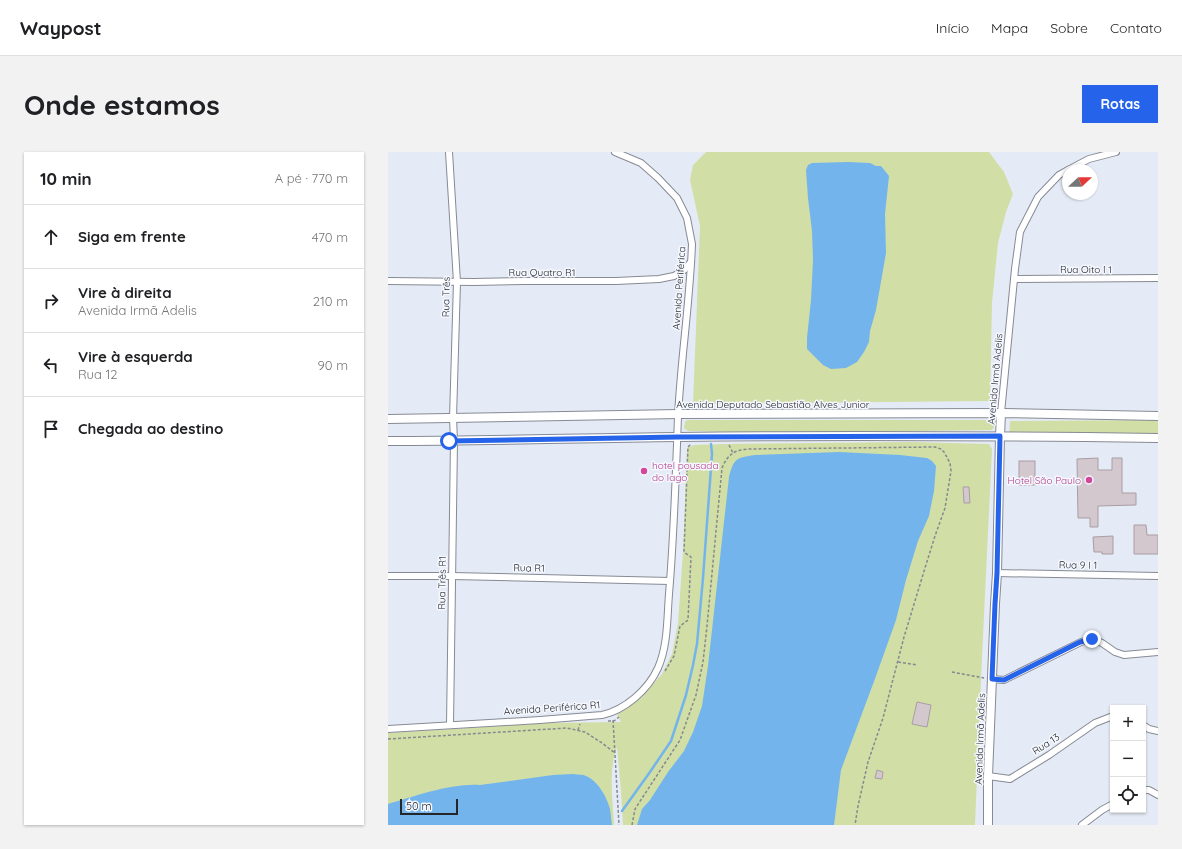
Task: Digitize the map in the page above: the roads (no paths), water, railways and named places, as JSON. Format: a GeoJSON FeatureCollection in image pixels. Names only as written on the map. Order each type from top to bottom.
{"type":"FeatureCollection","features":[{"type":"Feature","properties":{"kind":"street","name":"Rua Três"},"geometry":{"type":"LineString","coordinates":[[449,152],[458,282],[453,418],[454,441]]}},
{"type":"Feature","properties":{"kind":"street","name":"Avenida Periférica"},"geometry":{"type":"LineString","coordinates":[[615,152],[641,163],[658,178],[677,198],[687,218],[692,244],[678,414],[678,437]]}},
{"type":"Feature","properties":{"kind":"street","name":"Avenida Irmã Adelis"},"geometry":{"type":"LineString","coordinates":[[1079,164],[1089,159],[1116,152]]}},
{"type":"Feature","properties":{"kind":"street","name":"Avenida Irmã Adelis"},"geometry":{"type":"LineString","coordinates":[[988,825],[988,776],[997,573],[1001,413],[1014,279],[1020,232],[1038,197],[1062,173]]}},
{"type":"Feature","properties":{"kind":"street","name":"Rua Quatro R1"},"geometry":{"type":"LineString","coordinates":[[388,281],[616,281],[659,279],[674,276],[684,270],[691,262]]}},
{"type":"Feature","properties":{"kind":"street","name":"Rua Oito I 1"},"geometry":{"type":"LineString","coordinates":[[1014,279],[1158,278]]}},
{"type":"Feature","properties":{"kind":"street","name":"Avenida Deputado Sebastião Alves Junior"},"geometry":{"type":"LineString","coordinates":[[388,419],[678,414],[1001,413],[1158,416]]}},
{"type":"Feature","properties":{"kind":"street"},"geometry":{"type":"LineString","coordinates":[[388,442],[678,437],[1000,436],[1158,438]]}},
{"type":"Feature","properties":{"kind":"street","name":"Avenida Periférica R1"},"geometry":{"type":"LineString","coordinates":[[388,728],[540,720],[602,715],[624,706],[644,689],[657,669],[665,645],[678,437]]}},
{"type":"Feature","properties":{"kind":"street","name":"Rua Três R1"},"geometry":{"type":"LineString","coordinates":[[450,725],[454,441]]}},
{"type":"Feature","properties":{"kind":"street","name":"Rua 9 I 1"},"geometry":{"type":"LineString","coordinates":[[997,573],[1158,576]]}},
{"type":"Feature","properties":{"kind":"street","name":"Rua R1"},"geometry":{"type":"LineString","coordinates":[[388,576],[670,581]]}},
{"type":"Feature","properties":{"kind":"street"},"geometry":{"type":"LineString","coordinates":[[992,679],[1004,680],[1080,642],[1092,639],[1102,643],[1115,652],[1124,655],[1158,652]]}},
{"type":"Feature","properties":{"kind":"street","name":"Rua 13"},"geometry":{"type":"LineString","coordinates":[[988,776],[1010,779],[1049,755],[1095,723],[1110,717]]}},
{"type":"Feature","properties":{"kind":"street"},"geometry":{"type":"LineString","coordinates":[[1146,727],[1158,731]]}},
{"type":"Feature","properties":{"kind":"street"},"geometry":{"type":"LineString","coordinates":[[1146,790],[1158,795]]}},
{"type":"Feature","properties":{"kind":"street"},"geometry":{"type":"LineString","coordinates":[[1082,825],[1110,806]]}},
{"type":"Feature","properties":{"kind":"water"},"geometry":{"type":"Polygon","coordinates":[[[812,163],[870,163],[876,166],[881,166],[889,176],[885,214],[886,253],[869,342],[857,362],[846,368],[831,369],[823,365],[807,349],[813,260],[812,231],[806,170],[808,165],[812,163]]]}},
{"type":"Feature","properties":{"kind":"water"},"geometry":{"type":"Polygon","coordinates":[[[839,452],[927,458],[936,466],[934,491],[929,516],[918,541],[896,620],[841,770],[834,825],[637,825],[642,809],[650,800],[684,751],[693,732],[702,706],[708,666],[729,477],[734,462],[740,458],[755,455],[839,452]]]}},
{"type":"Feature","properties":{"kind":"water"},"geometry":{"type":"Polygon","coordinates":[[[553,775],[585,775],[598,785],[609,804],[612,825],[388,825],[388,804],[422,794],[457,786],[480,785],[553,775]]]}},
{"type":"Feature","properties":{"kind":"waterway"},"geometry":{"type":"LineString","coordinates":[[622,811],[671,741],[686,695],[697,644],[712,454],[711,444]]}},
{"type":"Feature","properties":{"kind":"place","name":"hotel pousada do lago"},"geometry":{"type":"Point","coordinates":[644,471]}},
{"type":"Feature","properties":{"kind":"place","name":"Hotel São Paulo"},"geometry":{"type":"Point","coordinates":[1089,480]}}]}
